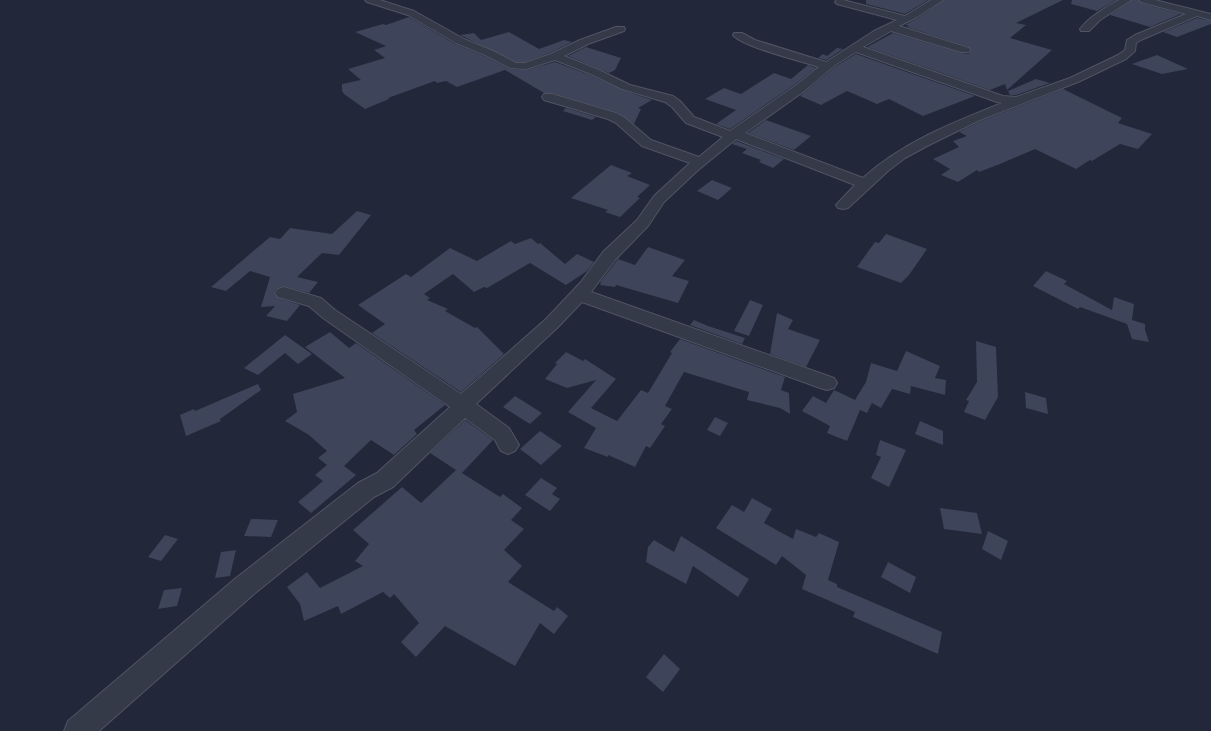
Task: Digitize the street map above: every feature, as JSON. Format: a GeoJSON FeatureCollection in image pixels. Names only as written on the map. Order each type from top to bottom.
{"type":"FeatureCollection","features":[{"type":"Feature","properties":{"kind":"street"},"geometry":{"type":"LineString","coordinates":[[370,0],[411,13],[460,41],[514,66],[526,66],[555,56],[620,29]]}},
{"type":"Feature","properties":{"kind":"street"},"geometry":{"type":"LineString","coordinates":[[78,731],[245,586],[366,490],[385,480],[409,459],[463,405],[552,323],[587,286],[609,256],[643,223],[664,195],[692,168],[828,66],[897,23],[938,0]]}},
{"type":"Feature","properties":{"kind":"street"},"geometry":{"type":"LineString","coordinates":[[1085,29],[1096,18],[1126,0]]}},
{"type":"Feature","properties":{"kind":"street"},"geometry":{"type":"LineString","coordinates":[[1144,0],[1211,17]]}},
{"type":"Feature","properties":{"kind":"street"},"geometry":{"type":"LineString","coordinates":[[840,2],[965,50]]}},
{"type":"Feature","properties":{"kind":"street"},"geometry":{"type":"LineString","coordinates":[[843,204],[865,184],[908,150],[965,122],[1074,80],[1122,57],[1130,51],[1131,42],[1139,37],[1196,13]]}},
{"type":"Feature","properties":{"kind":"street"},"geometry":{"type":"LineString","coordinates":[[738,35],[751,42],[828,66]]}},
{"type":"Feature","properties":{"kind":"street"},"geometry":{"type":"LineString","coordinates":[[856,48],[1001,99],[1017,101]]}},
{"type":"Feature","properties":{"kind":"street"},"geometry":{"type":"LineString","coordinates":[[555,56],[595,72],[622,85],[669,99],[676,104],[690,120],[700,125],[734,135],[865,184]]}},
{"type":"Feature","properties":{"kind":"street"},"geometry":{"type":"LineString","coordinates":[[548,97],[561,102],[614,116],[644,142],[701,162]]}},
{"type":"Feature","properties":{"kind":"street"},"geometry":{"type":"LineString","coordinates":[[284,293],[314,302],[329,314],[463,405],[502,434],[508,446]]}},
{"type":"Feature","properties":{"kind":"street"},"geometry":{"type":"LineString","coordinates":[[578,294],[828,383]]}},
{"type":"Feature","properties":{"kind":"building"},"geometry":{"type":"Polygon","coordinates":[[[866,0],[928,0],[905,14],[866,4],[866,0]]]}},
{"type":"Feature","properties":{"kind":"building"},"geometry":{"type":"Polygon","coordinates":[[[944,0],[1063,0],[1016,23],[1026,25],[1010,38],[1052,50],[1007,90],[1005,84],[990,90],[867,47],[893,33],[969,54],[971,51],[969,47],[907,27],[909,26],[905,25],[944,0]]]}},
{"type":"Feature","properties":{"kind":"building"},"geometry":{"type":"Polygon","coordinates":[[[1072,0],[1116,0],[1097,11],[1071,4],[1072,0]]]}},
{"type":"Feature","properties":{"kind":"building"},"geometry":{"type":"Polygon","coordinates":[[[1132,0],[1138,0],[1141,3],[1181,14],[1150,27],[1110,15],[1132,0]]]}},
{"type":"Feature","properties":{"kind":"building"},"geometry":{"type":"Polygon","coordinates":[[[409,17],[455,44],[484,56],[509,69],[526,70],[555,62],[590,75],[622,90],[652,100],[638,108],[641,109],[634,124],[616,112],[552,93],[544,93],[505,70],[457,87],[446,81],[437,83],[435,81],[388,98],[389,99],[365,109],[344,94],[342,91],[342,84],[361,80],[348,69],[385,58],[374,50],[386,46],[355,32],[383,24],[386,25],[409,17]]]}},
{"type":"Feature","properties":{"kind":"building"},"geometry":{"type":"Polygon","coordinates":[[[1197,18],[1211,21],[1211,24],[1177,37],[1163,32],[1197,18]]]}},
{"type":"Feature","properties":{"kind":"building"},"geometry":{"type":"Polygon","coordinates":[[[509,32],[539,49],[564,40],[572,42],[550,53],[525,62],[516,62],[460,35],[474,33],[481,40],[509,32]]]}},
{"type":"Feature","properties":{"kind":"building"},"geometry":{"type":"Polygon","coordinates":[[[586,47],[621,58],[615,70],[609,73],[568,56],[586,47]]]}},
{"type":"Feature","properties":{"kind":"building"},"geometry":{"type":"Polygon","coordinates":[[[837,48],[843,49],[826,60],[818,58],[823,54],[827,56],[837,48]]]}},
{"type":"Feature","properties":{"kind":"building"},"geometry":{"type":"Polygon","coordinates":[[[856,54],[975,96],[923,116],[889,99],[877,104],[847,91],[821,105],[800,96],[836,66],[856,54]]]}},
{"type":"Feature","properties":{"kind":"building"},"geometry":{"type":"Polygon","coordinates":[[[1157,55],[1188,69],[1162,74],[1132,64],[1157,55]]]}},
{"type":"Feature","properties":{"kind":"building"},"geometry":{"type":"Polygon","coordinates":[[[808,65],[816,68],[730,129],[716,124],[736,110],[705,99],[724,88],[741,94],[774,73],[791,79],[808,65]]]}},
{"type":"Feature","properties":{"kind":"building"},"geometry":{"type":"Polygon","coordinates":[[[1036,79],[1050,83],[1016,95],[1010,95],[1008,91],[1036,79]]]}},
{"type":"Feature","properties":{"kind":"building"},"geometry":{"type":"Polygon","coordinates":[[[1063,89],[1122,118],[1118,123],[1152,134],[1138,149],[1120,144],[1076,169],[1035,149],[979,172],[977,170],[958,182],[941,175],[950,169],[933,159],[959,147],[953,141],[967,136],[959,132],[981,121],[1063,89]]]}},
{"type":"Feature","properties":{"kind":"building"},"geometry":{"type":"Polygon","coordinates":[[[566,108],[596,117],[592,120],[563,111],[566,108]]]}},
{"type":"Feature","properties":{"kind":"building"},"geometry":{"type":"Polygon","coordinates":[[[766,120],[811,136],[794,150],[748,133],[766,120]]]}},
{"type":"Feature","properties":{"kind":"building"},"geometry":{"type":"Polygon","coordinates":[[[736,141],[784,159],[773,168],[759,162],[761,160],[742,153],[747,149],[732,144],[736,141]]]}},
{"type":"Feature","properties":{"kind":"building"},"geometry":{"type":"Polygon","coordinates":[[[611,165],[632,173],[627,176],[650,185],[637,197],[640,198],[620,217],[605,212],[608,210],[571,198],[611,165]]]}},
{"type":"Feature","properties":{"kind":"building"},"geometry":{"type":"Polygon","coordinates":[[[712,180],[732,188],[718,200],[697,191],[712,180]]]}},
{"type":"Feature","properties":{"kind":"building"},"geometry":{"type":"Polygon","coordinates":[[[357,211],[371,215],[339,255],[322,253],[297,277],[318,282],[309,293],[284,286],[278,288],[274,292],[278,298],[300,305],[287,321],[266,316],[275,306],[261,307],[270,277],[250,271],[226,291],[211,287],[270,237],[280,239],[290,228],[332,234],[357,211]]]}},
{"type":"Feature","properties":{"kind":"building"},"geometry":{"type":"Polygon","coordinates":[[[886,234],[927,249],[909,275],[901,283],[857,267],[875,242],[879,243],[886,234]]]}},
{"type":"Feature","properties":{"kind":"building"},"geometry":{"type":"Polygon","coordinates":[[[531,238],[538,244],[540,243],[565,264],[577,254],[594,262],[587,271],[566,285],[530,263],[487,288],[484,287],[474,292],[453,274],[424,294],[430,298],[427,300],[448,309],[445,311],[475,328],[477,327],[504,354],[461,392],[372,333],[385,324],[358,305],[406,274],[411,277],[450,248],[477,261],[511,241],[515,244],[531,238]]]}},
{"type":"Feature","properties":{"kind":"building"},"geometry":{"type":"Polygon","coordinates":[[[648,247],[685,260],[672,276],[689,281],[678,303],[616,285],[615,287],[600,285],[601,281],[618,259],[635,265],[648,247]]]}},
{"type":"Feature","properties":{"kind":"building"},"geometry":{"type":"Polygon","coordinates":[[[1046,271],[1067,281],[1064,284],[1112,310],[1114,297],[1134,304],[1132,320],[1145,324],[1145,330],[1149,342],[1132,339],[1127,324],[1080,307],[1078,309],[1033,286],[1046,271]]]}},
{"type":"Feature","properties":{"kind":"building"},"geometry":{"type":"Polygon","coordinates":[[[750,300],[763,305],[749,336],[734,331],[750,300]]]}},
{"type":"Feature","properties":{"kind":"building"},"geometry":{"type":"Polygon","coordinates":[[[777,313],[793,320],[788,329],[820,340],[806,367],[770,354],[777,313]]]}},
{"type":"Feature","properties":{"kind":"building"},"geometry":{"type":"Polygon","coordinates":[[[694,320],[745,338],[742,344],[690,325],[694,320]]]}},
{"type":"Feature","properties":{"kind":"building"},"geometry":{"type":"Polygon","coordinates":[[[330,332],[349,348],[356,343],[445,405],[414,430],[417,434],[394,455],[371,440],[344,466],[356,475],[311,513],[298,502],[323,481],[315,475],[327,465],[318,458],[327,451],[309,435],[285,421],[297,412],[293,394],[345,378],[305,347],[330,332]]]}},
{"type":"Feature","properties":{"kind":"building"},"geometry":{"type":"Polygon","coordinates":[[[285,335],[312,354],[298,364],[285,353],[258,375],[244,368],[285,335]]]}},
{"type":"Feature","properties":{"kind":"building"},"geometry":{"type":"Polygon","coordinates":[[[680,339],[785,377],[781,390],[789,393],[790,414],[780,408],[747,400],[749,392],[684,372],[665,406],[672,409],[661,424],[665,426],[650,448],[646,446],[635,467],[608,455],[608,457],[584,448],[596,428],[568,412],[596,380],[567,388],[545,379],[557,364],[555,363],[566,352],[583,361],[585,359],[616,379],[591,408],[617,421],[641,390],[648,393],[672,353],[670,352],[680,339]]]}},
{"type":"Feature","properties":{"kind":"building"},"geometry":{"type":"Polygon","coordinates":[[[976,341],[996,347],[998,397],[985,420],[964,412],[969,401],[966,400],[977,382],[976,341]]]}},
{"type":"Feature","properties":{"kind":"building"},"geometry":{"type":"Polygon","coordinates":[[[906,351],[940,366],[935,378],[946,380],[945,395],[911,386],[910,394],[892,389],[881,408],[872,403],[867,413],[860,410],[847,441],[827,433],[830,426],[802,411],[813,396],[826,403],[834,390],[855,400],[866,382],[871,363],[897,371],[906,351]]]}},
{"type":"Feature","properties":{"kind":"building"},"geometry":{"type":"Polygon","coordinates":[[[258,384],[261,390],[220,419],[221,421],[186,436],[180,415],[194,409],[195,411],[258,384]]]}},
{"type":"Feature","properties":{"kind":"building"},"geometry":{"type":"Polygon","coordinates":[[[1025,392],[1046,398],[1048,414],[1026,408],[1025,392]]]}},
{"type":"Feature","properties":{"kind":"building"},"geometry":{"type":"Polygon","coordinates":[[[515,396],[542,413],[530,424],[503,407],[515,396]]]}},
{"type":"Feature","properties":{"kind":"building"},"geometry":{"type":"Polygon","coordinates":[[[715,417],[728,423],[720,436],[707,430],[715,417]]]}},
{"type":"Feature","properties":{"kind":"building"},"geometry":{"type":"Polygon","coordinates":[[[465,420],[493,440],[462,473],[500,497],[503,494],[522,508],[511,520],[524,529],[504,550],[522,566],[508,582],[554,611],[557,607],[568,616],[554,634],[540,623],[515,666],[445,626],[416,657],[401,642],[419,623],[394,594],[390,598],[383,592],[341,614],[338,606],[304,621],[300,604],[287,587],[307,572],[320,588],[363,566],[355,561],[369,544],[353,530],[402,487],[421,503],[456,470],[430,453],[465,420]]]}},
{"type":"Feature","properties":{"kind":"building"},"geometry":{"type":"Polygon","coordinates":[[[920,421],[943,431],[943,445],[915,434],[920,421]]]}},
{"type":"Feature","properties":{"kind":"building"},"geometry":{"type":"Polygon","coordinates":[[[540,431],[562,446],[541,465],[520,449],[540,431]]]}},
{"type":"Feature","properties":{"kind":"building"},"geometry":{"type":"Polygon","coordinates":[[[880,440],[906,450],[889,487],[871,478],[881,457],[876,455],[880,440]]]}},
{"type":"Feature","properties":{"kind":"building"},"geometry":{"type":"Polygon","coordinates":[[[541,478],[557,488],[552,494],[560,499],[550,511],[525,495],[541,478]]]}},
{"type":"Feature","properties":{"kind":"building"},"geometry":{"type":"Polygon","coordinates":[[[752,498],[772,509],[764,523],[793,539],[796,529],[816,537],[819,533],[839,542],[828,580],[837,584],[837,587],[942,632],[938,654],[853,617],[855,612],[802,589],[806,575],[782,556],[776,565],[716,528],[732,505],[744,512],[752,498]]]}},
{"type":"Feature","properties":{"kind":"building"},"geometry":{"type":"Polygon","coordinates":[[[940,508],[977,513],[982,534],[944,529],[940,508]]]}},
{"type":"Feature","properties":{"kind":"building"},"geometry":{"type":"Polygon","coordinates":[[[251,519],[278,520],[271,537],[244,536],[251,519]]]}},
{"type":"Feature","properties":{"kind":"building"},"geometry":{"type":"Polygon","coordinates":[[[988,531],[1008,541],[1001,560],[982,549],[988,531]]]}},
{"type":"Feature","properties":{"kind":"building"},"geometry":{"type":"Polygon","coordinates":[[[165,535],[178,539],[161,561],[148,557],[165,535]]]}},
{"type":"Feature","properties":{"kind":"building"},"geometry":{"type":"Polygon","coordinates":[[[681,536],[749,579],[738,597],[693,566],[686,584],[646,562],[648,547],[654,540],[674,552],[681,536]]]}},
{"type":"Feature","properties":{"kind":"building"},"geometry":{"type":"Polygon","coordinates":[[[236,550],[230,576],[215,578],[221,552],[236,550]]]}},
{"type":"Feature","properties":{"kind":"building"},"geometry":{"type":"Polygon","coordinates":[[[888,562],[916,577],[910,593],[881,577],[888,562]]]}},
{"type":"Feature","properties":{"kind":"building"},"geometry":{"type":"Polygon","coordinates":[[[182,588],[177,606],[158,609],[164,590],[182,588]]]}},
{"type":"Feature","properties":{"kind":"building"},"geometry":{"type":"Polygon","coordinates":[[[664,654],[680,669],[663,692],[646,677],[664,654]]]}}]}
